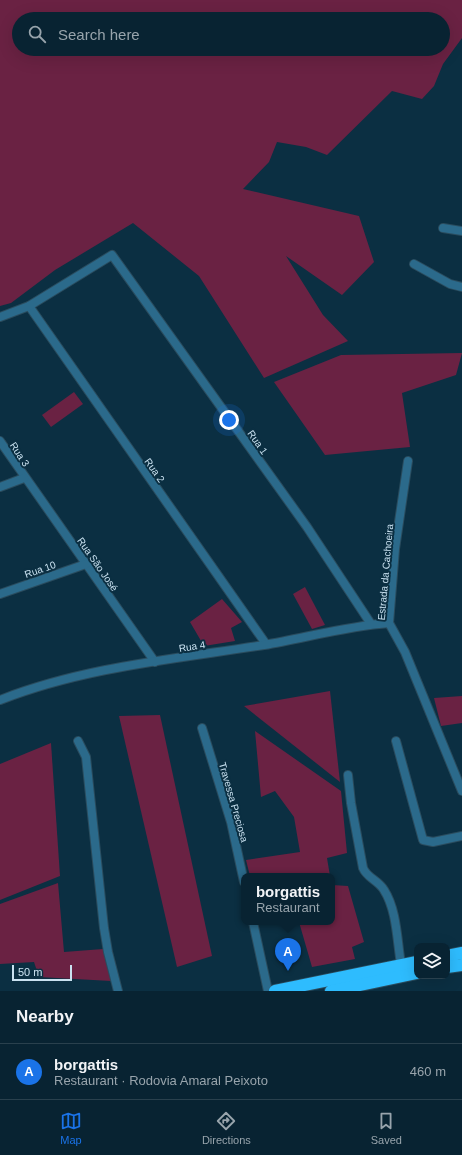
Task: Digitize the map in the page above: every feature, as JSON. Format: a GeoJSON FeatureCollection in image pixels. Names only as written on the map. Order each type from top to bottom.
{"type":"FeatureCollection","features":[{"type":"Feature","properties":{"kind":"highway"},"geometry":{"type":"LineString","coordinates":[[450,955],[462,953]]}},
{"type":"Feature","properties":{"kind":"highway"},"geometry":{"type":"LineString","coordinates":[[275,991],[414,962]]}},
{"type":"Feature","properties":{"kind":"highway"},"geometry":{"type":"LineString","coordinates":[[450,967],[462,965]]}},
{"type":"Feature","properties":{"kind":"highway"},"geometry":{"type":"LineString","coordinates":[[331,991],[414,974]]}},
{"type":"Feature","properties":{"kind":"street"},"geometry":{"type":"LineString","coordinates":[[443,228],[462,230]]}},
{"type":"Feature","properties":{"kind":"street","name":"Rua 1"},"geometry":{"type":"LineString","coordinates":[[29,306],[112,255],[307,528],[371,624]]}},
{"type":"Feature","properties":{"kind":"street"},"geometry":{"type":"LineString","coordinates":[[414,264],[450,284],[462,287]]}},
{"type":"Feature","properties":{"kind":"street"},"geometry":{"type":"LineString","coordinates":[[0,317],[29,306]]}},
{"type":"Feature","properties":{"kind":"street","name":"Rua 2"},"geometry":{"type":"LineString","coordinates":[[29,306],[266,644]]}},
{"type":"Feature","properties":{"kind":"street","name":"Rua 3"},"geometry":{"type":"LineString","coordinates":[[0,441],[24,478]]}},
{"type":"Feature","properties":{"kind":"street","name":"Estrada da Cachoeira"},"geometry":{"type":"LineString","coordinates":[[408,461],[395,549],[389,623],[405,652],[462,791]]}},
{"type":"Feature","properties":{"kind":"street"},"geometry":{"type":"LineString","coordinates":[[0,487],[24,478]]}},
{"type":"Feature","properties":{"kind":"street","name":"Rua São José"},"geometry":{"type":"LineString","coordinates":[[24,478],[154,662]]}},
{"type":"Feature","properties":{"kind":"street","name":"Rua 10"},"geometry":{"type":"LineString","coordinates":[[0,594],[86,564]]}},
{"type":"Feature","properties":{"kind":"street","name":"Rua 4"},"geometry":{"type":"LineString","coordinates":[[0,700],[28,689],[63,680],[154,662],[266,644],[371,624],[389,623]]}},
{"type":"Feature","properties":{"kind":"street","name":"Travessa Preciosa"},"geometry":{"type":"LineString","coordinates":[[202,728],[231,822],[242,873]]}},
{"type":"Feature","properties":{"kind":"street"},"geometry":{"type":"LineString","coordinates":[[78,741],[86,757],[104,928],[108,952],[118,991]]}},
{"type":"Feature","properties":{"kind":"street"},"geometry":{"type":"LineString","coordinates":[[396,741],[420,834],[423,840],[426,842],[462,836]]}},
{"type":"Feature","properties":{"kind":"street"},"geometry":{"type":"LineString","coordinates":[[348,775],[351,804],[363,868],[365,873],[381,885],[389,899],[401,964]]}},
{"type":"Feature","properties":{"kind":"street"},"geometry":{"type":"LineString","coordinates":[[254,925],[268,991]]}},
{"type":"Feature","properties":{"kind":"shaded area"},"geometry":{"type":"Polygon","coordinates":[[[0,0],[462,0],[462,38],[450,54],[450,12],[12,12],[12,56],[449,56],[443,64],[434,86],[422,99],[392,91],[327,155],[306,147],[277,142],[269,162],[243,189],[359,216],[374,262],[342,295],[286,256],[323,315],[348,341],[264,378],[199,276],[133,223],[55,270],[11,303],[0,306],[0,0]]]}},
{"type":"Feature","properties":{"kind":"shaded area"},"geometry":{"type":"Polygon","coordinates":[[[462,353],[456,375],[402,393],[410,447],[325,455],[274,382],[341,355],[462,353]]]}},
{"type":"Feature","properties":{"kind":"shaded area"},"geometry":{"type":"Polygon","coordinates":[[[74,392],[83,404],[51,427],[42,415],[74,392]]]}},
{"type":"Feature","properties":{"kind":"shaded area"},"geometry":{"type":"Polygon","coordinates":[[[305,587],[325,625],[312,629],[293,594],[305,587]]]}},
{"type":"Feature","properties":{"kind":"shaded area"},"geometry":{"type":"Polygon","coordinates":[[[222,599],[242,622],[231,628],[235,641],[204,646],[190,622],[222,599]]]}},
{"type":"Feature","properties":{"kind":"shaded area"},"geometry":{"type":"Polygon","coordinates":[[[330,691],[340,782],[244,706],[330,691]]]}},
{"type":"Feature","properties":{"kind":"shaded area"},"geometry":{"type":"Polygon","coordinates":[[[462,696],[462,723],[441,726],[434,698],[462,696]]]}},
{"type":"Feature","properties":{"kind":"shaded area"},"geometry":{"type":"Polygon","coordinates":[[[160,715],[212,956],[177,967],[119,716],[160,715]]]}},
{"type":"Feature","properties":{"kind":"shaded area"},"geometry":{"type":"Polygon","coordinates":[[[255,731],[341,791],[347,853],[327,858],[330,873],[249,873],[246,860],[300,852],[294,817],[275,791],[261,797],[255,731]]]}},
{"type":"Feature","properties":{"kind":"shaded area"},"geometry":{"type":"Polygon","coordinates":[[[51,743],[60,876],[0,900],[0,764],[51,743]]]}},
{"type":"Feature","properties":{"kind":"shaded area"},"geometry":{"type":"Polygon","coordinates":[[[58,883],[64,952],[103,949],[111,981],[39,977],[34,962],[0,964],[0,904],[58,883]]]}},
{"type":"Feature","properties":{"kind":"shaded area"},"geometry":{"type":"Polygon","coordinates":[[[335,885],[348,886],[364,942],[352,947],[355,959],[312,967],[300,925],[335,925],[335,885]]]}},
{"type":"Feature","properties":{"kind":"place","name":"borgattis"},"geometry":{"type":"Point","coordinates":[288,971]}}]}
